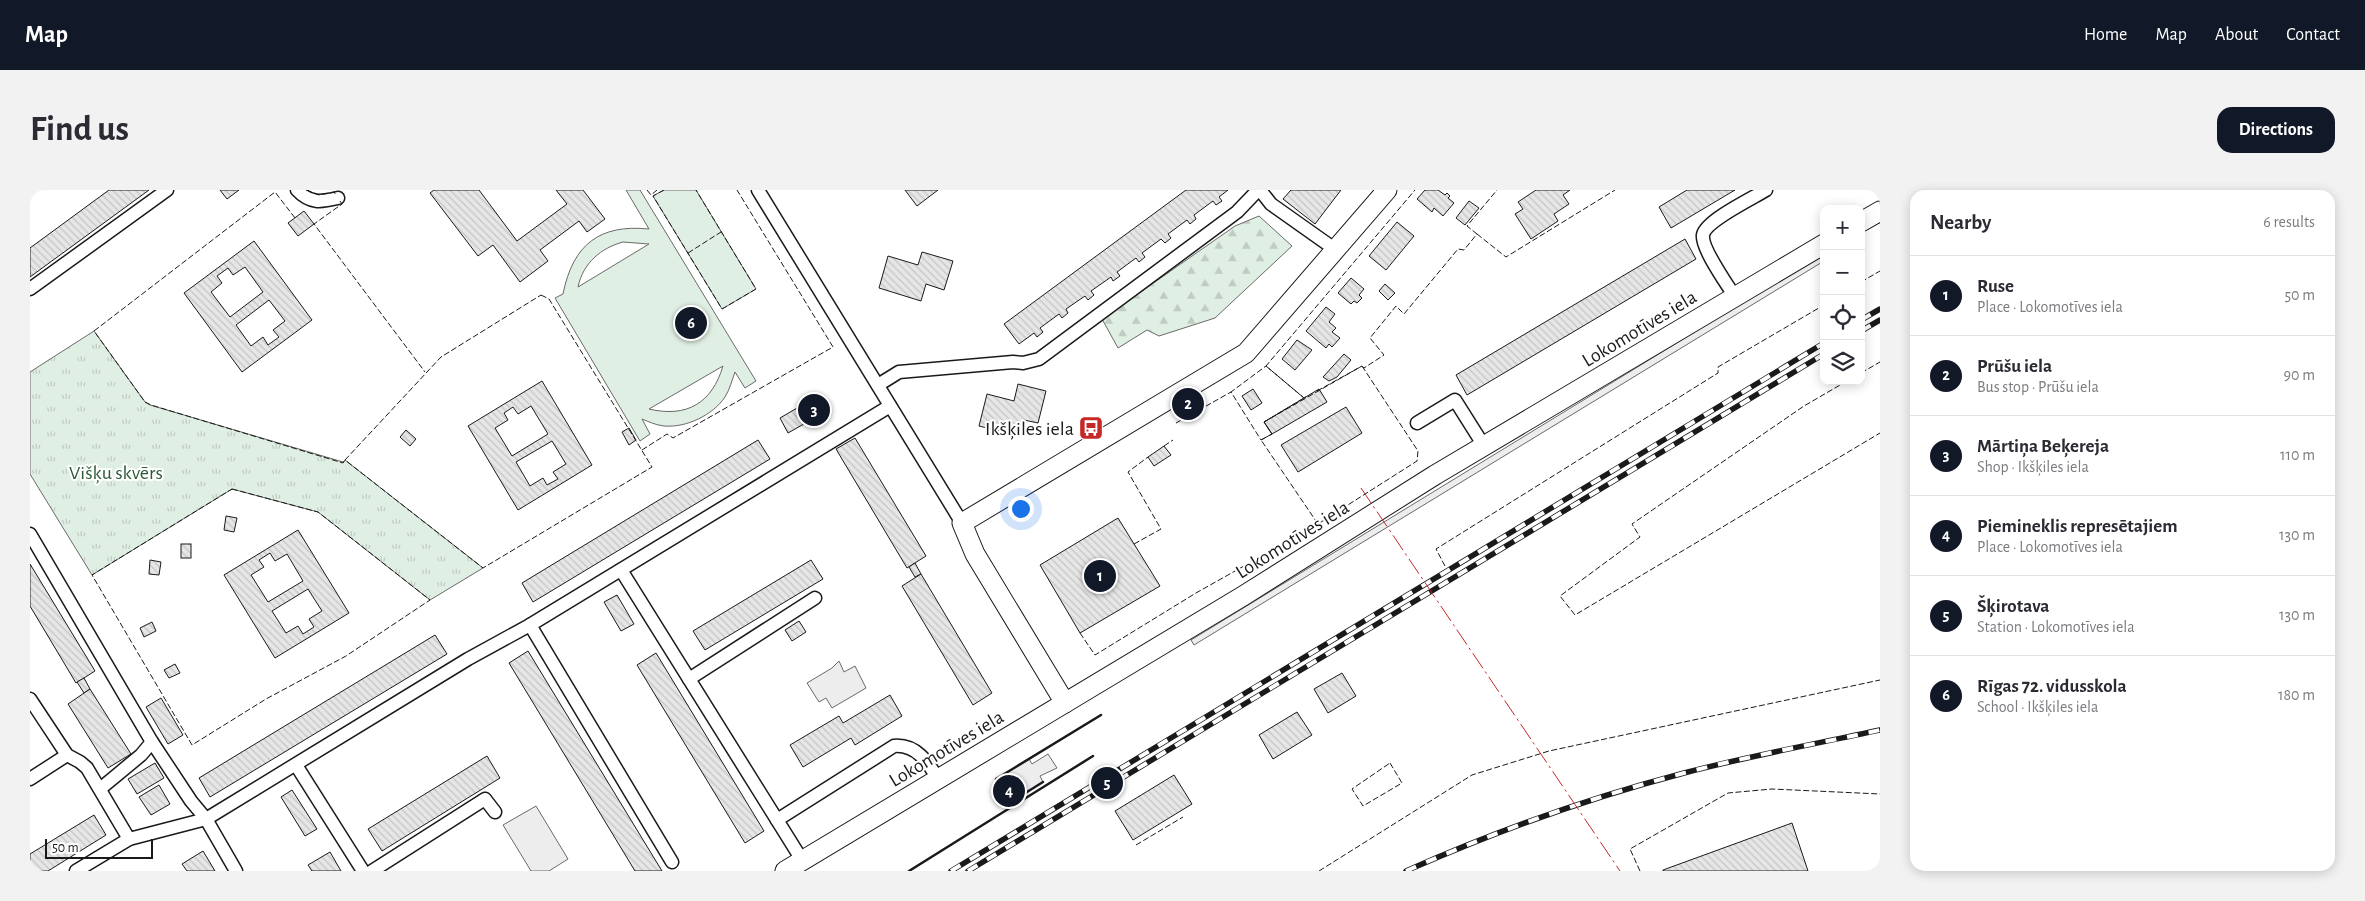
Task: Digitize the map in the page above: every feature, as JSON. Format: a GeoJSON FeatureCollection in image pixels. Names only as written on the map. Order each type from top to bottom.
{"type":"FeatureCollection","features":[{"type":"Feature","properties":{"kind":"street"},"geometry":{"type":"LineString","coordinates":[[30,290],[167,190]]}},
{"type":"Feature","properties":{"kind":"street"},"geometry":{"type":"LineString","coordinates":[[297,190],[305,199],[322,202],[338,198]]}},
{"type":"Feature","properties":{"kind":"street"},"geometry":{"type":"LineString","coordinates":[[758,190],[962,523],[975,554],[1064,703]]}},
{"type":"Feature","properties":{"kind":"street"},"geometry":{"type":"LineString","coordinates":[[878,385],[899,372],[1013,362],[1023,363],[1039,359],[1237,212],[1259,190],[1271,204],[1336,250]]}},
{"type":"Feature","properties":{"kind":"street"},"geometry":{"type":"LineString","coordinates":[[962,523],[1246,353],[1386,190]]}},
{"type":"Feature","properties":{"kind":"street"},"geometry":{"type":"LineString","coordinates":[[1735,297],[1705,247],[1703,234],[1708,226],[1718,219],[1766,190]]}},
{"type":"Feature","properties":{"kind":"street"},"geometry":{"type":"LineString","coordinates":[[1865,219],[1880,210]]}},
{"type":"Feature","properties":{"kind":"street","name":"Lokomotīves iela"},"geometry":{"type":"LineString","coordinates":[[785,871],[1243,596],[1484,446],[1820,246]]}},
{"type":"Feature","properties":{"kind":"street"},"geometry":{"type":"LineString","coordinates":[[1417,423],[1455,400],[1484,446]]}},
{"type":"Feature","properties":{"kind":"street"},"geometry":{"type":"LineString","coordinates":[[76,871],[129,840],[206,819],[468,659],[530,625],[890,406]]}},
{"type":"Feature","properties":{"kind":"street"},"geometry":{"type":"LineString","coordinates":[[30,534],[152,742],[191,801],[206,819],[236,871]]}},
{"type":"Feature","properties":{"kind":"street"},"geometry":{"type":"LineString","coordinates":[[621,570],[802,860]]}},
{"type":"Feature","properties":{"kind":"street"},"geometry":{"type":"LineString","coordinates":[[689,679],[815,598]]}},
{"type":"Feature","properties":{"kind":"street"},"geometry":{"type":"LineString","coordinates":[[530,625],[673,856]]}},
{"type":"Feature","properties":{"kind":"street"},"geometry":{"type":"LineString","coordinates":[[30,699],[67,755],[80,762],[86,768],[129,840]]}},
{"type":"Feature","properties":{"kind":"street"},"geometry":{"type":"LineString","coordinates":[[100,789],[142,755],[152,742]]}},
{"type":"Feature","properties":{"kind":"street"},"geometry":{"type":"LineString","coordinates":[[777,820],[894,746],[904,745],[914,750],[927,761],[938,779]]}},
{"type":"Feature","properties":{"kind":"street"},"geometry":{"type":"LineString","coordinates":[[30,779],[67,755]]}},
{"type":"Feature","properties":{"kind":"street"},"geometry":{"type":"LineString","coordinates":[[296,765],[363,871]]}},
{"type":"Feature","properties":{"kind":"street"},"geometry":{"type":"LineString","coordinates":[[372,871],[485,799],[495,812]]}},
{"type":"Feature","properties":{"kind":"green space"},"geometry":{"type":"Polygon","coordinates":[[[626,190],[640,190],[756,381],[745,388],[735,372],[725,397],[714,409],[698,419],[681,425],[664,426],[642,419],[650,434],[640,441],[555,298],[563,294],[574,262],[591,241],[603,234],[616,230],[632,228],[649,229],[626,190]],[[623,242],[607,248],[594,258],[580,278],[578,287],[649,244],[623,242]],[[723,366],[649,409],[675,411],[696,405],[712,390],[723,366]]]}},
{"type":"Feature","properties":{"kind":"green space"},"geometry":{"type":"Polygon","coordinates":[[[664,190],[696,190],[756,289],[722,309],[653,196],[664,190]]]}},
{"type":"Feature","properties":{"kind":"green space"},"geometry":{"type":"Polygon","coordinates":[[[1259,216],[1292,246],[1215,318],[1159,336],[1147,330],[1118,348],[1102,319],[1235,226],[1259,216]]]}},
{"type":"Feature","properties":{"kind":"green space","name":"Višķu skvērs"},"geometry":{"type":"Polygon","coordinates":[[[94,331],[145,402],[343,462],[345,460],[483,568],[430,600],[318,512],[232,489],[92,575],[30,474],[30,372],[94,331]]]}},
{"type":"Feature","properties":{"kind":"shaded area"},"geometry":{"type":"Polygon","coordinates":[[[1820,255],[1820,263],[1194,645],[1191,640],[1820,255]]]}},
{"type":"Feature","properties":{"kind":"shaded area"},"geometry":{"type":"Polygon","coordinates":[[[839,661],[844,672],[855,666],[866,688],[832,708],[826,698],[819,702],[807,683],[832,668],[839,661]]]}},
{"type":"Feature","properties":{"kind":"shaded area"},"geometry":{"type":"Polygon","coordinates":[[[1048,754],[1057,768],[1040,776],[1043,782],[1011,802],[996,779],[1029,759],[1032,764],[1048,754]]]}},
{"type":"Feature","properties":{"kind":"shaded area"},"geometry":{"type":"Polygon","coordinates":[[[536,806],[568,859],[549,871],[531,871],[503,825],[536,806]]]}},
{"type":"Feature","properties":{"kind":"building"},"geometry":{"type":"Polygon","coordinates":[[[109,190],[149,190],[30,277],[30,248],[109,190]]]}},
{"type":"Feature","properties":{"kind":"building"},"geometry":{"type":"Polygon","coordinates":[[[220,190],[239,190],[227,199],[220,190]]]}},
{"type":"Feature","properties":{"kind":"building"},"geometry":{"type":"Polygon","coordinates":[[[434,190],[479,190],[517,241],[567,204],[556,190],[583,190],[605,219],[587,232],[579,221],[540,250],[548,261],[520,282],[493,245],[478,256],[430,193],[434,190]]]}},
{"type":"Feature","properties":{"kind":"building"},"geometry":{"type":"Polygon","coordinates":[[[905,190],[938,190],[917,206],[905,190]]]}},
{"type":"Feature","properties":{"kind":"building"},"geometry":{"type":"Polygon","coordinates":[[[1186,190],[1228,190],[1219,197],[1222,201],[1216,205],[1213,201],[1194,215],[1196,219],[1190,224],[1187,220],[1168,234],[1171,238],[1165,243],[1161,239],[1142,253],[1145,257],[1139,262],[1136,258],[1117,272],[1120,276],[1113,281],[1111,277],[1091,291],[1094,295],[1088,300],[1085,296],[1066,309],[1068,313],[1062,318],[1059,314],[1040,328],[1043,332],[1037,337],[1034,333],[1019,344],[1004,324],[1186,190]]]}},
{"type":"Feature","properties":{"kind":"building"},"geometry":{"type":"Polygon","coordinates":[[[1291,190],[1341,190],[1315,224],[1283,199],[1291,190]]]}},
{"type":"Feature","properties":{"kind":"building"},"geometry":{"type":"Polygon","coordinates":[[[1425,190],[1438,190],[1445,195],[1447,193],[1450,196],[1448,198],[1454,203],[1443,216],[1434,208],[1432,212],[1417,199],[1425,190]]]}},
{"type":"Feature","properties":{"kind":"building"},"geometry":{"type":"Polygon","coordinates":[[[1536,190],[1570,190],[1563,195],[1569,204],[1554,214],[1558,221],[1531,239],[1515,214],[1523,209],[1518,202],[1536,190]]]}},
{"type":"Feature","properties":{"kind":"building"},"geometry":{"type":"Polygon","coordinates":[[[1687,190],[1735,190],[1671,228],[1659,207],[1687,190]]]}},
{"type":"Feature","properties":{"kind":"building"},"geometry":{"type":"Polygon","coordinates":[[[1469,201],[1479,208],[1465,225],[1456,218],[1469,201]]]}},
{"type":"Feature","properties":{"kind":"building"},"geometry":{"type":"Polygon","coordinates":[[[304,211],[314,224],[298,236],[288,223],[304,211]]]}},
{"type":"Feature","properties":{"kind":"building"},"geometry":{"type":"Polygon","coordinates":[[[1397,222],[1414,236],[1386,270],[1369,256],[1397,222]]]}},
{"type":"Feature","properties":{"kind":"building"},"geometry":{"type":"Polygon","coordinates":[[[1685,239],[1696,259],[1467,395],[1456,375],[1685,239]]]}},
{"type":"Feature","properties":{"kind":"building"},"geometry":{"type":"Polygon","coordinates":[[[254,241],[312,320],[242,372],[184,293],[254,241]],[[245,267],[233,275],[228,268],[217,276],[222,283],[211,292],[230,317],[263,292],[245,267]],[[269,300],[236,325],[251,346],[263,337],[268,345],[279,337],[273,330],[285,321],[269,300]]]}},
{"type":"Feature","properties":{"kind":"building"},"geometry":{"type":"Polygon","coordinates":[[[922,252],[953,261],[944,290],[926,284],[921,301],[879,288],[888,256],[918,265],[922,252]]]}},
{"type":"Feature","properties":{"kind":"building"},"geometry":{"type":"Polygon","coordinates":[[[1351,278],[1364,289],[1359,295],[1362,298],[1357,303],[1354,301],[1351,304],[1338,293],[1351,278]]]}},
{"type":"Feature","properties":{"kind":"building"},"geometry":{"type":"Polygon","coordinates":[[[1385,284],[1395,293],[1388,300],[1379,291],[1385,284]]]}},
{"type":"Feature","properties":{"kind":"building"},"geometry":{"type":"Polygon","coordinates":[[[1326,307],[1335,314],[1329,322],[1336,328],[1332,332],[1340,338],[1332,347],[1329,344],[1326,348],[1306,331],[1326,307]]]}},
{"type":"Feature","properties":{"kind":"building"},"geometry":{"type":"Polygon","coordinates":[[[1297,340],[1312,350],[1295,370],[1282,359],[1297,340]]]}},
{"type":"Feature","properties":{"kind":"building"},"geometry":{"type":"Polygon","coordinates":[[[1344,354],[1351,360],[1337,377],[1329,381],[1323,377],[1344,354]]]}},
{"type":"Feature","properties":{"kind":"building"},"geometry":{"type":"Polygon","coordinates":[[[542,381],[592,465],[518,510],[468,426],[542,381]],[[531,406],[518,414],[513,407],[504,413],[508,420],[495,428],[512,456],[548,434],[531,406]],[[552,441],[516,462],[530,486],[543,478],[547,485],[558,479],[553,472],[566,464],[552,441]]]}},
{"type":"Feature","properties":{"kind":"building"},"geometry":{"type":"Polygon","coordinates":[[[1018,384],[1046,391],[1038,423],[1024,420],[1020,436],[979,426],[987,394],[1014,401],[1018,384]]]}},
{"type":"Feature","properties":{"kind":"building"},"geometry":{"type":"Polygon","coordinates":[[[1253,389],[1262,403],[1251,410],[1242,396],[1253,389]]]}},
{"type":"Feature","properties":{"kind":"building"},"geometry":{"type":"Polygon","coordinates":[[[1319,389],[1327,402],[1272,434],[1264,422],[1319,389]]]}},
{"type":"Feature","properties":{"kind":"building"},"geometry":{"type":"Polygon","coordinates":[[[816,397],[825,412],[788,433],[780,418],[816,397]]]}},
{"type":"Feature","properties":{"kind":"building"},"geometry":{"type":"Polygon","coordinates":[[[1346,407],[1362,433],[1298,472],[1281,445],[1346,407]]]}},
{"type":"Feature","properties":{"kind":"building"},"geometry":{"type":"Polygon","coordinates":[[[629,428],[636,440],[629,445],[622,432],[629,428]]]}},
{"type":"Feature","properties":{"kind":"building"},"geometry":{"type":"Polygon","coordinates":[[[406,430],[416,439],[410,446],[400,437],[406,430]]]}},
{"type":"Feature","properties":{"kind":"building"},"geometry":{"type":"Polygon","coordinates":[[[855,438],[926,556],[907,568],[836,449],[855,438]]]}},
{"type":"Feature","properties":{"kind":"building"},"geometry":{"type":"Polygon","coordinates":[[[758,440],[770,459],[533,602],[522,583],[758,440]]]}},
{"type":"Feature","properties":{"kind":"building"},"geometry":{"type":"Polygon","coordinates":[[[1164,446],[1171,455],[1154,466],[1148,457],[1164,446]]]}},
{"type":"Feature","properties":{"kind":"building"},"geometry":{"type":"Polygon","coordinates":[[[226,516],[237,518],[234,532],[224,530],[226,516]]]}},
{"type":"Feature","properties":{"kind":"building"},"geometry":{"type":"Polygon","coordinates":[[[1118,518],[1160,586],[1080,633],[1040,565],[1118,518]]]}},
{"type":"Feature","properties":{"kind":"building"},"geometry":{"type":"Polygon","coordinates":[[[298,530],[349,613],[275,658],[224,575],[298,530]],[[270,553],[259,560],[264,567],[251,575],[268,602],[303,581],[287,554],[275,561],[270,553]],[[308,589],[272,611],[286,633],[298,626],[303,634],[314,627],[309,619],[322,611],[308,589]]]}},
{"type":"Feature","properties":{"kind":"building"},"geometry":{"type":"Polygon","coordinates":[[[181,544],[191,544],[191,558],[181,558],[181,544]]]}},
{"type":"Feature","properties":{"kind":"building"},"geometry":{"type":"Polygon","coordinates":[[[150,560],[161,562],[159,575],[149,574],[150,560]]]}},
{"type":"Feature","properties":{"kind":"building"},"geometry":{"type":"Polygon","coordinates":[[[811,560],[823,579],[705,650],[693,631],[811,560]]]}},
{"type":"Feature","properties":{"kind":"building"},"geometry":{"type":"Polygon","coordinates":[[[915,563],[921,574],[915,577],[909,567],[915,563]]]}},
{"type":"Feature","properties":{"kind":"building"},"geometry":{"type":"Polygon","coordinates":[[[30,564],[95,671],[76,683],[30,606],[30,564]]]}},
{"type":"Feature","properties":{"kind":"building"},"geometry":{"type":"Polygon","coordinates":[[[921,574],[992,693],[973,705],[902,586],[921,574]]]}},
{"type":"Feature","properties":{"kind":"building"},"geometry":{"type":"Polygon","coordinates":[[[617,595],[634,624],[621,631],[604,602],[617,595]]]}},
{"type":"Feature","properties":{"kind":"building"},"geometry":{"type":"Polygon","coordinates":[[[799,621],[806,632],[792,641],[785,630],[799,621]]]}},
{"type":"Feature","properties":{"kind":"building"},"geometry":{"type":"Polygon","coordinates":[[[152,622],[156,631],[144,637],[140,628],[152,622]]]}},
{"type":"Feature","properties":{"kind":"building"},"geometry":{"type":"Polygon","coordinates":[[[435,635],[447,654],[210,797],[199,778],[435,635]]]}},
{"type":"Feature","properties":{"kind":"building"},"geometry":{"type":"Polygon","coordinates":[[[528,651],[662,871],[635,871],[509,663],[528,651]]]}},
{"type":"Feature","properties":{"kind":"building"},"geometry":{"type":"Polygon","coordinates":[[[656,653],[764,831],[745,843],[637,665],[656,653]]]}},
{"type":"Feature","properties":{"kind":"building"},"geometry":{"type":"Polygon","coordinates":[[[175,664],[180,673],[169,678],[164,670],[175,664]]]}},
{"type":"Feature","properties":{"kind":"building"},"geometry":{"type":"Polygon","coordinates":[[[1342,673],[1356,696],[1328,713],[1314,689],[1342,673]]]}},
{"type":"Feature","properties":{"kind":"building"},"geometry":{"type":"Polygon","coordinates":[[[84,678],[90,689],[84,693],[77,682],[84,678]]]}},
{"type":"Feature","properties":{"kind":"building"},"geometry":{"type":"Polygon","coordinates":[[[90,689],[131,754],[108,768],[68,704],[90,689]]]}},
{"type":"Feature","properties":{"kind":"building"},"geometry":{"type":"Polygon","coordinates":[[[890,695],[902,716],[855,745],[851,738],[803,767],[790,745],[839,716],[843,723],[890,695]]]}},
{"type":"Feature","properties":{"kind":"building"},"geometry":{"type":"Polygon","coordinates":[[[161,698],[183,735],[168,744],[146,707],[161,698]]]}},
{"type":"Feature","properties":{"kind":"building"},"geometry":{"type":"Polygon","coordinates":[[[1297,712],[1312,735],[1273,759],[1259,735],[1297,712]]]}},
{"type":"Feature","properties":{"kind":"building"},"geometry":{"type":"Polygon","coordinates":[[[487,756],[500,778],[382,851],[368,829],[487,756]]]}},
{"type":"Feature","properties":{"kind":"building"},"geometry":{"type":"Polygon","coordinates":[[[155,763],[164,778],[137,794],[128,779],[155,763]]]}},
{"type":"Feature","properties":{"kind":"building"},"geometry":{"type":"Polygon","coordinates":[[[1174,775],[1192,804],[1133,840],[1115,811],[1174,775]]]}},
{"type":"Feature","properties":{"kind":"building"},"geometry":{"type":"Polygon","coordinates":[[[159,785],[170,804],[151,815],[139,797],[159,785]]]}},
{"type":"Feature","properties":{"kind":"building"},"geometry":{"type":"Polygon","coordinates":[[[292,790],[317,829],[305,836],[281,797],[292,790]]]}},
{"type":"Feature","properties":{"kind":"building"},"geometry":{"type":"Polygon","coordinates":[[[94,815],[106,835],[48,871],[30,871],[30,854],[94,815]]]}},
{"type":"Feature","properties":{"kind":"building"},"geometry":{"type":"Polygon","coordinates":[[[1792,823],[1808,871],[1663,871],[1663,870],[1792,823]]]}},
{"type":"Feature","properties":{"kind":"building"},"geometry":{"type":"Polygon","coordinates":[[[203,851],[215,871],[187,871],[182,864],[203,851]]]}},
{"type":"Feature","properties":{"kind":"building"},"geometry":{"type":"Polygon","coordinates":[[[330,852],[341,871],[312,871],[308,865],[330,852]]]}},
{"type":"Feature","properties":{"kind":"railway"},"geometry":{"type":"LineString","coordinates":[[1865,318],[1880,309]]}},
{"type":"Feature","properties":{"kind":"railway"},"geometry":{"type":"LineString","coordinates":[[1865,329],[1880,320]]}},
{"type":"Feature","properties":{"kind":"railway"},"geometry":{"type":"LineString","coordinates":[[951,871],[1820,345]]}},
{"type":"Feature","properties":{"kind":"railway"},"geometry":{"type":"LineString","coordinates":[[968,871],[1820,356]]}},
{"type":"Feature","properties":{"kind":"railway"},"geometry":{"type":"LineString","coordinates":[[1406,871],[1508,829],[1613,793],[1708,767],[1880,730]]}},
{"type":"Feature","properties":{"kind":"fence"},"geometry":{"type":"LineString","coordinates":[[306,190],[319,195],[334,192],[336,195]]}},
{"type":"Feature","properties":{"kind":"fence"},"geometry":{"type":"LineString","coordinates":[[647,190],[651,195],[657,190]]}},
{"type":"Feature","properties":{"kind":"fence"},"geometry":{"type":"LineString","coordinates":[[664,190],[653,196],[722,309],[756,289],[696,190]]}},
{"type":"Feature","properties":{"kind":"fence"},"geometry":{"type":"LineString","coordinates":[[642,450],[667,434],[673,438],[833,347],[737,190]]}},
{"type":"Feature","properties":{"kind":"fence"},"geometry":{"type":"LineString","coordinates":[[1306,397],[1304,398],[1266,366],[1415,190]]}},
{"type":"Feature","properties":{"kind":"fence"},"geometry":{"type":"LineString","coordinates":[[1317,391],[1362,366],[1364,368],[1384,355],[1370,338],[1396,306],[1404,314],[1458,249],[1464,250],[1477,234],[1467,226],[1497,190]]}},
{"type":"Feature","properties":{"kind":"fence"},"geometry":{"type":"LineString","coordinates":[[1477,234],[1506,257],[1615,190]]}},
{"type":"Feature","properties":{"kind":"fence"},"geometry":{"type":"LineString","coordinates":[[295,218],[275,192],[94,331],[145,402],[343,463],[345,460]]}},
{"type":"Feature","properties":{"kind":"fence"},"geometry":{"type":"LineString","coordinates":[[340,201],[342,204],[314,224],[425,372]]}},
{"type":"Feature","properties":{"kind":"fence"},"geometry":{"type":"LineString","coordinates":[[688,253],[721,232]]}},
{"type":"Feature","properties":{"kind":"fence"},"geometry":{"type":"LineString","coordinates":[[1865,280],[1880,271]]}},
{"type":"Feature","properties":{"kind":"fence"},"geometry":{"type":"LineString","coordinates":[[541,295],[549,299],[652,467],[483,568],[345,460],[441,357],[541,295]]}},
{"type":"Feature","properties":{"kind":"fence"},"geometry":{"type":"LineString","coordinates":[[1445,566],[1436,549],[1718,373],[1718,367],[1820,307]]}},
{"type":"Feature","properties":{"kind":"fence"},"geometry":{"type":"LineString","coordinates":[[1865,371],[1880,362]]}},
{"type":"Feature","properties":{"kind":"fence"},"geometry":{"type":"LineString","coordinates":[[1266,366],[1304,398],[1264,422],[1272,434],[1261,440],[1231,392],[1266,366]]}},
{"type":"Feature","properties":{"kind":"fence"},"geometry":{"type":"LineString","coordinates":[[1362,366],[1418,451],[1417,461],[1318,524],[1261,440],[1272,434],[1264,422],[1362,366]]}},
{"type":"Feature","properties":{"kind":"fence"},"geometry":{"type":"LineString","coordinates":[[1840,385],[1804,406],[1632,524],[1640,537],[1560,596],[1575,615],[1880,433]]}},
{"type":"Feature","properties":{"kind":"fence"},"geometry":{"type":"LineString","coordinates":[[1176,423],[1231,392]]}},
{"type":"Feature","properties":{"kind":"fence"},"geometry":{"type":"LineString","coordinates":[[1164,446],[1173,440]]}},
{"type":"Feature","properties":{"kind":"fence"},"geometry":{"type":"LineString","coordinates":[[1134,544],[1161,529],[1128,472],[1148,457]]}},
{"type":"Feature","properties":{"kind":"fence"},"geometry":{"type":"LineString","coordinates":[[232,489],[318,512],[430,600],[346,656],[266,699],[192,745],[92,575],[232,489]]}},
{"type":"Feature","properties":{"kind":"fence"},"geometry":{"type":"LineString","coordinates":[[1080,633],[1095,655],[1196,593],[1315,526]]}},
{"type":"Feature","properties":{"kind":"fence"},"geometry":{"type":"LineString","coordinates":[[1319,871],[1472,775],[1549,751],[1880,680]]}},
{"type":"Feature","properties":{"kind":"fence"},"geometry":{"type":"LineString","coordinates":[[1390,763],[1402,783],[1363,806],[1352,789],[1390,763]]}},
{"type":"Feature","properties":{"kind":"fence"},"geometry":{"type":"LineString","coordinates":[[1640,871],[1630,849],[1728,793],[1772,789],[1880,794]]}},
{"type":"Feature","properties":{"kind":"fence"},"geometry":{"type":"LineString","coordinates":[[1136,845],[1183,817]]}},
{"type":"Feature","properties":{"kind":"wall"},"geometry":{"type":"LineString","coordinates":[[1043,782],[1011,802],[996,779],[1101,715]]}},
{"type":"Feature","properties":{"kind":"wall"},"geometry":{"type":"LineString","coordinates":[[909,871],[1093,756]]}},
{"type":"Feature","properties":{"kind":"power"},"geometry":{"type":"LineString","coordinates":[[1361,488],[1620,871]]}},
{"type":"Feature","properties":{"kind":"place","name":"Rīgas 72. vidusskola"},"geometry":{"type":"Point","coordinates":[691,323]}},
{"type":"Feature","properties":{"kind":"place","name":"Prūšu iela"},"geometry":{"type":"Point","coordinates":[1188,404]}},
{"type":"Feature","properties":{"kind":"place","name":"Mārtiņa Beķereja"},"geometry":{"type":"Point","coordinates":[814,410]}},
{"type":"Feature","properties":{"kind":"place","name":"Ikšķiles iela"},"geometry":{"type":"Point","coordinates":[1091,428]}},
{"type":"Feature","properties":{"kind":"place","name":"Ruse"},"geometry":{"type":"Point","coordinates":[1100,576]}},
{"type":"Feature","properties":{"kind":"place","name":"Šķirotava"},"geometry":{"type":"Point","coordinates":[1107,783]}},
{"type":"Feature","properties":{"kind":"place","name":"Piemineklis represētajiem"},"geometry":{"type":"Point","coordinates":[1009,791]}}]}
